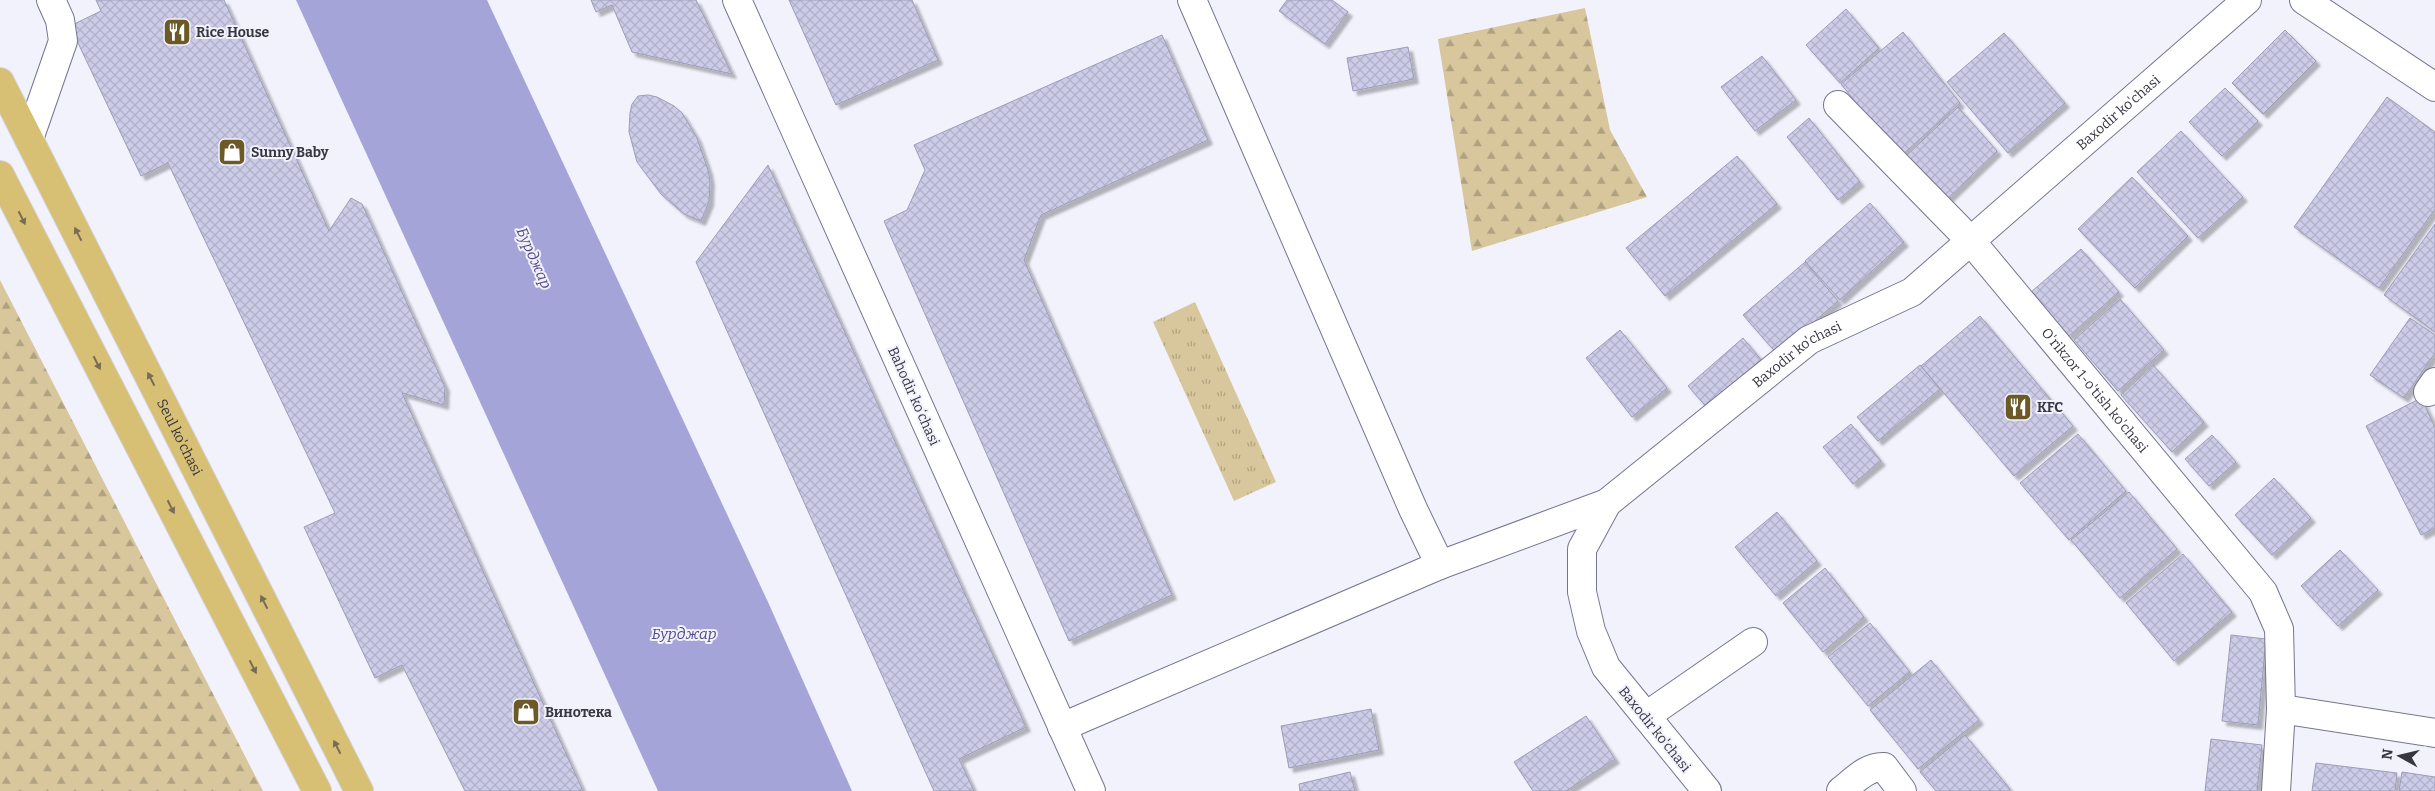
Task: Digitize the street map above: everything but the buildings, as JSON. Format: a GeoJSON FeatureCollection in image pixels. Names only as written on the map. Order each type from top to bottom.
{"type":"FeatureCollection","features":[{"type":"Feature","properties":{"kind":"main road","name":"Seul ko'chasi"},"geometry":{"type":"LineString","coordinates":[[0,82],[359,791]]}},
{"type":"Feature","properties":{"kind":"main road"},"geometry":{"type":"LineString","coordinates":[[0,175],[316,791]]}},
{"type":"Feature","properties":{"kind":"street"},"geometry":{"type":"LineString","coordinates":[[29,139],[63,41],[60,20],[51,0]]}},
{"type":"Feature","properties":{"kind":"street","name":"Bahodir koʻchasi"},"geometry":{"type":"LineString","coordinates":[[737,0],[1091,791]]}},
{"type":"Feature","properties":{"kind":"street"},"geometry":{"type":"LineString","coordinates":[[1192,0],[1413,509],[1440,565]]}},
{"type":"Feature","properties":{"kind":"street","name":"Baxodir ko'chasi"},"geometry":{"type":"LineString","coordinates":[[1707,791],[1606,667],[1590,631],[1582,592],[1582,549],[1607,503],[1809,340],[1912,292],[2247,0]]}},
{"type":"Feature","properties":{"kind":"street"},"geometry":{"type":"LineString","coordinates":[[2304,0],[2435,87]]}},
{"type":"Feature","properties":{"kind":"street","name":"O'rikzor 1-o'tish ko'chasi"},"geometry":{"type":"LineString","coordinates":[[1838,105],[1970,240],[2263,592],[2278,629],[2281,709],[2276,791]]}},
{"type":"Feature","properties":{"kind":"street"},"geometry":{"type":"LineString","coordinates":[[1062,727],[1440,565],[1607,503]]}},
{"type":"Feature","properties":{"kind":"street"},"geometry":{"type":"LineString","coordinates":[[1646,716],[1753,642]]}},
{"type":"Feature","properties":{"kind":"street"},"geometry":{"type":"LineString","coordinates":[[2281,709],[2435,733]]}},
{"type":"Feature","properties":{"kind":"street"},"geometry":{"type":"LineString","coordinates":[[1841,791],[1868,770],[1877,766],[1884,767],[1902,791]]}},
{"type":"Feature","properties":{"kind":"green space"},"geometry":{"type":"Polygon","coordinates":[[[1585,8],[1610,130],[1647,197],[1472,251],[1438,39],[1585,8]]]}},
{"type":"Feature","properties":{"kind":"green space"},"geometry":{"type":"Polygon","coordinates":[[[0,280],[263,791],[0,791],[0,280]]]}},
{"type":"Feature","properties":{"kind":"green space"},"geometry":{"type":"Polygon","coordinates":[[[1195,302],[1276,482],[1234,501],[1153,322],[1195,302]]]}},
{"type":"Feature","properties":{"kind":"water","name":"Бурджар"},"geometry":{"type":"Polygon","coordinates":[[[296,0],[487,0],[768,602],[852,791],[658,791],[296,0]]]}},
{"type":"Feature","properties":{"kind":"place","name":"Rice House"},"geometry":{"type":"Point","coordinates":[177,32]}},
{"type":"Feature","properties":{"kind":"place","name":"Sunny Baby"},"geometry":{"type":"Point","coordinates":[232,152]}},
{"type":"Feature","properties":{"kind":"place","name":"KFC"},"geometry":{"type":"Point","coordinates":[2018,407]}},
{"type":"Feature","properties":{"kind":"place","name":"Винотека"},"geometry":{"type":"Point","coordinates":[526,712]}}]}
